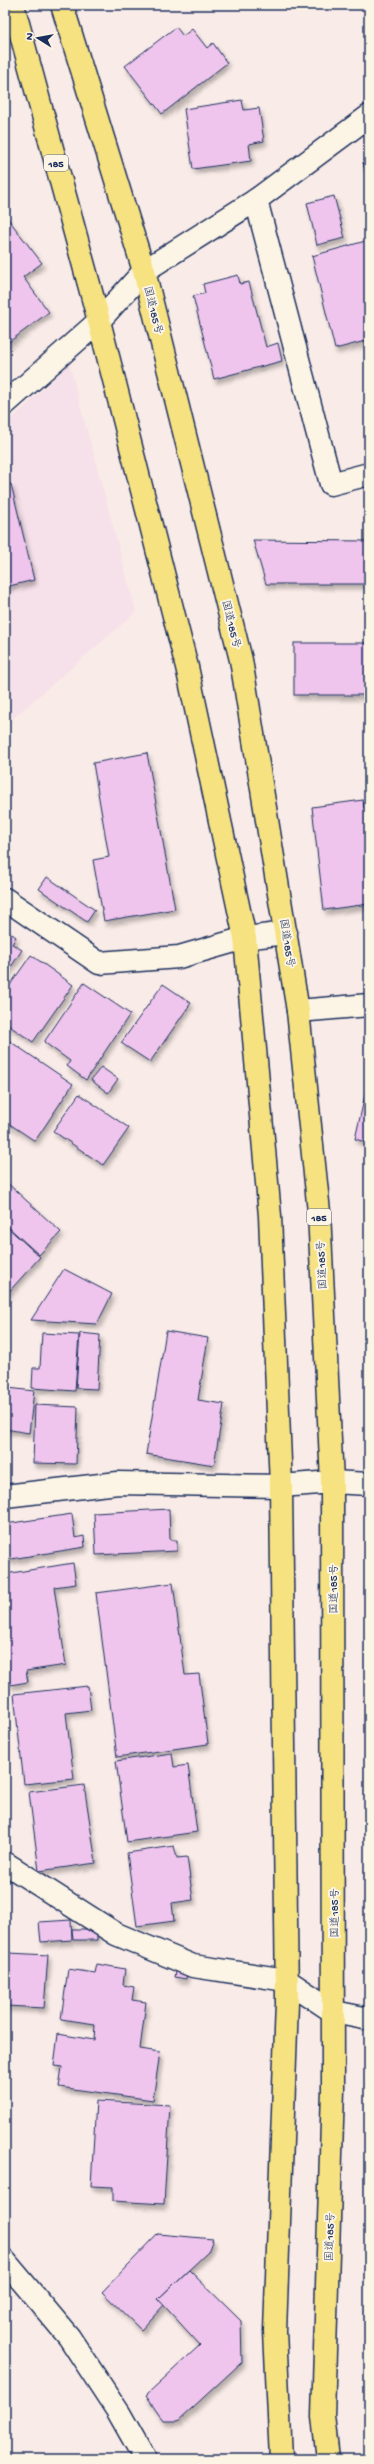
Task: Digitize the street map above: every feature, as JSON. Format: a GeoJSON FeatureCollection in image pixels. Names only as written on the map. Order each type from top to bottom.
{"type":"FeatureCollection","features":[{"type":"Feature","properties":{"kind":"highway","name":"185"},"geometry":{"type":"LineString","coordinates":[[13,5],[99,321],[187,667],[245,938],[270,1216],[281,1486],[286,1980],[275,2331],[281,2459]]}},
{"type":"Feature","properties":{"kind":"highway","name":"国道185号"},"geometry":{"type":"LineString","coordinates":[[62,5],[144,271],[242,660],[298,1012],[319,1212],[332,1482],[334,2012],[323,2416],[328,2459]]}},
{"type":"Feature","properties":{"kind":"street"},"geometry":{"type":"LineString","coordinates":[[5,404],[99,321],[144,271],[256,200],[369,116]]}},
{"type":"Feature","properties":{"kind":"street"},"geometry":{"type":"LineString","coordinates":[[256,200],[331,484],[369,474]]}},
{"type":"Feature","properties":{"kind":"street"},"geometry":{"type":"LineString","coordinates":[[5,899],[99,964],[179,956],[245,938],[286,933]]}},
{"type":"Feature","properties":{"kind":"street"},"geometry":{"type":"LineString","coordinates":[[298,1012],[369,1005]]}},
{"type":"Feature","properties":{"kind":"street"},"geometry":{"type":"LineString","coordinates":[[5,1496],[118,1483],[281,1486],[332,1482],[369,1484]]}},
{"type":"Feature","properties":{"kind":"street"},"geometry":{"type":"LineString","coordinates":[[5,1863],[116,1934],[193,1966],[286,1980],[334,2012],[369,2019]]}},
{"type":"Feature","properties":{"kind":"street"},"geometry":{"type":"LineString","coordinates":[[5,2261],[69,2337],[119,2413],[145,2459]]}},
{"type":"Feature","properties":{"kind":"shaded area"},"geometry":{"type":"Polygon","coordinates":[[[69,364],[136,612],[5,725],[5,426],[69,364]]]}},
{"type":"Feature","properties":{"kind":"building"},"geometry":{"type":"Polygon","coordinates":[[[176,27],[183,36],[192,29],[207,48],[213,43],[227,63],[162,114],[125,66],[176,27]]]}},
{"type":"Feature","properties":{"kind":"building"},"geometry":{"type":"Polygon","coordinates":[[[242,100],[244,110],[259,108],[264,141],[249,144],[251,161],[193,169],[184,109],[242,100]]]}},
{"type":"Feature","properties":{"kind":"building"},"geometry":{"type":"Polygon","coordinates":[[[369,161],[369,187],[363,162],[369,161]]]}},
{"type":"Feature","properties":{"kind":"building"},"geometry":{"type":"Polygon","coordinates":[[[334,196],[345,238],[317,245],[307,203],[334,196]]]}},
{"type":"Feature","properties":{"kind":"building"},"geometry":{"type":"Polygon","coordinates":[[[5,215],[42,263],[23,277],[49,312],[5,345],[5,215]]]}},
{"type":"Feature","properties":{"kind":"building"},"geometry":{"type":"Polygon","coordinates":[[[369,240],[369,340],[335,349],[312,256],[369,240]]]}},
{"type":"Feature","properties":{"kind":"building"},"geometry":{"type":"Polygon","coordinates":[[[238,275],[240,284],[249,282],[266,347],[278,343],[282,361],[214,379],[193,296],[205,293],[203,284],[238,275]]]}},
{"type":"Feature","properties":{"kind":"building"},"geometry":{"type":"Polygon","coordinates":[[[11,484],[34,580],[5,587],[5,485],[11,484]]]}},
{"type":"Feature","properties":{"kind":"building"},"geometry":{"type":"Polygon","coordinates":[[[253,540],[369,541],[369,584],[266,584],[253,540]]]}},
{"type":"Feature","properties":{"kind":"building"},"geometry":{"type":"Polygon","coordinates":[[[294,643],[369,643],[369,695],[294,695],[294,643]]]}},
{"type":"Feature","properties":{"kind":"building"},"geometry":{"type":"Polygon","coordinates":[[[147,753],[175,909],[104,921],[93,860],[109,857],[93,763],[147,753]]]}},
{"type":"Feature","properties":{"kind":"building"},"geometry":{"type":"Polygon","coordinates":[[[363,800],[364,808],[369,807],[369,830],[367,830],[369,904],[324,910],[312,807],[363,800]]]}},
{"type":"Feature","properties":{"kind":"building"},"geometry":{"type":"Polygon","coordinates":[[[47,877],[95,910],[87,922],[39,889],[47,877]]]}},
{"type":"Feature","properties":{"kind":"building"},"geometry":{"type":"Polygon","coordinates":[[[5,929],[16,937],[12,944],[22,950],[5,976],[5,929]]]}},
{"type":"Feature","properties":{"kind":"building"},"geometry":{"type":"Polygon","coordinates":[[[31,955],[73,985],[33,1042],[5,1023],[5,992],[31,955]]]}},
{"type":"Feature","properties":{"kind":"building"},"geometry":{"type":"Polygon","coordinates":[[[84,983],[130,1014],[86,1080],[67,1066],[70,1061],[44,1042],[84,983]]]}},
{"type":"Feature","properties":{"kind":"building"},"geometry":{"type":"Polygon","coordinates":[[[163,984],[191,1003],[150,1062],[121,1043],[163,984]]]}},
{"type":"Feature","properties":{"kind":"building"},"geometry":{"type":"Polygon","coordinates":[[[5,1038],[73,1084],[35,1141],[5,1121],[5,1038]]]}},
{"type":"Feature","properties":{"kind":"building"},"geometry":{"type":"Polygon","coordinates":[[[101,1067],[118,1079],[108,1093],[91,1080],[101,1067]]]}},
{"type":"Feature","properties":{"kind":"building"},"geometry":{"type":"Polygon","coordinates":[[[369,1078],[369,1143],[355,1139],[369,1078]]]}},
{"type":"Feature","properties":{"kind":"building"},"geometry":{"type":"Polygon","coordinates":[[[79,1094],[129,1128],[103,1165],[53,1131],[79,1094]]]}},
{"type":"Feature","properties":{"kind":"building"},"geometry":{"type":"Polygon","coordinates":[[[5,1181],[61,1232],[39,1255],[5,1224],[5,1181]]]}},
{"type":"Feature","properties":{"kind":"building"},"geometry":{"type":"Polygon","coordinates":[[[5,1225],[40,1257],[5,1296],[5,1225]]]}},
{"type":"Feature","properties":{"kind":"building"},"geometry":{"type":"Polygon","coordinates":[[[64,1269],[112,1294],[97,1324],[31,1320],[64,1269]]]}},
{"type":"Feature","properties":{"kind":"building"},"geometry":{"type":"Polygon","coordinates":[[[166,1331],[208,1338],[198,1400],[224,1404],[214,1465],[146,1454],[166,1331]]]}},
{"type":"Feature","properties":{"kind":"building"},"geometry":{"type":"Polygon","coordinates":[[[42,1333],[79,1335],[75,1391],[32,1388],[33,1368],[40,1368],[42,1333]]]}},
{"type":"Feature","properties":{"kind":"building"},"geometry":{"type":"Polygon","coordinates":[[[80,1333],[100,1335],[97,1389],[76,1388],[80,1333]]]}},
{"type":"Feature","properties":{"kind":"building"},"geometry":{"type":"Polygon","coordinates":[[[8,1388],[34,1391],[29,1433],[5,1429],[8,1388]]]}},
{"type":"Feature","properties":{"kind":"building"},"geometry":{"type":"Polygon","coordinates":[[[35,1405],[78,1407],[76,1464],[33,1463],[35,1405]]]}},
{"type":"Feature","properties":{"kind":"building"},"geometry":{"type":"Polygon","coordinates":[[[169,1509],[170,1540],[177,1540],[177,1551],[96,1555],[94,1513],[169,1509]]]}},
{"type":"Feature","properties":{"kind":"building"},"geometry":{"type":"Polygon","coordinates":[[[72,1514],[75,1538],[84,1536],[85,1547],[5,1560],[5,1524],[72,1514]]]}},
{"type":"Feature","properties":{"kind":"building"},"geometry":{"type":"Polygon","coordinates":[[[73,1563],[76,1584],[54,1587],[66,1665],[26,1671],[28,1682],[10,1685],[5,1652],[5,1574],[73,1563]]]}},
{"type":"Feature","properties":{"kind":"building"},"geometry":{"type":"Polygon","coordinates":[[[173,1583],[185,1675],[199,1674],[208,1744],[117,1757],[96,1593],[173,1583]]]}},
{"type":"Feature","properties":{"kind":"building"},"geometry":{"type":"Polygon","coordinates":[[[88,1686],[91,1710],[66,1713],[74,1779],[24,1784],[14,1694],[88,1686]]]}},
{"type":"Feature","properties":{"kind":"building"},"geometry":{"type":"Polygon","coordinates":[[[172,1753],[174,1767],[188,1765],[197,1832],[127,1842],[116,1761],[172,1753]]]}},
{"type":"Feature","properties":{"kind":"building"},"geometry":{"type":"Polygon","coordinates":[[[84,1785],[96,1863],[39,1871],[29,1792],[84,1785]]]}},
{"type":"Feature","properties":{"kind":"building"},"geometry":{"type":"Polygon","coordinates":[[[174,1846],[177,1858],[187,1857],[193,1900],[172,1903],[174,1921],[137,1926],[127,1853],[174,1846]]]}},
{"type":"Feature","properties":{"kind":"building"},"geometry":{"type":"Polygon","coordinates":[[[71,1920],[72,1940],[41,1942],[39,1922],[71,1920]]]}},
{"type":"Feature","properties":{"kind":"building"},"geometry":{"type":"Polygon","coordinates":[[[72,1929],[97,1929],[97,1940],[73,1940],[72,1929]]]}},
{"type":"Feature","properties":{"kind":"building"},"geometry":{"type":"Polygon","coordinates":[[[9,1953],[48,1955],[44,2008],[6,2006],[9,1953]]]}},
{"type":"Feature","properties":{"kind":"building"},"geometry":{"type":"Polygon","coordinates":[[[97,1964],[125,1969],[123,1985],[134,1987],[132,2000],[146,2002],[140,2049],[160,2052],[153,2100],[59,2087],[62,2067],[54,2066],[58,2034],[94,2040],[95,2024],[61,2019],[68,1969],[95,1973],[97,1964]]]}},
{"type":"Feature","properties":{"kind":"building"},"geometry":{"type":"Polygon","coordinates":[[[176,1971],[187,1974],[186,1979],[175,1977],[176,1971]]]}},
{"type":"Feature","properties":{"kind":"building"},"geometry":{"type":"Polygon","coordinates":[[[96,2101],[170,2105],[164,2204],[113,2201],[113,2187],[91,2186],[96,2101]]]}},
{"type":"Feature","properties":{"kind":"building"},"geometry":{"type":"Polygon","coordinates":[[[158,2234],[213,2239],[208,2252],[158,2299],[164,2305],[141,2330],[102,2292],[158,2234]]]}},
{"type":"Feature","properties":{"kind":"building"},"geometry":{"type":"Polygon","coordinates":[[[189,2270],[241,2321],[242,2362],[178,2421],[164,2421],[146,2395],[200,2345],[158,2299],[189,2270]]]}}]}
